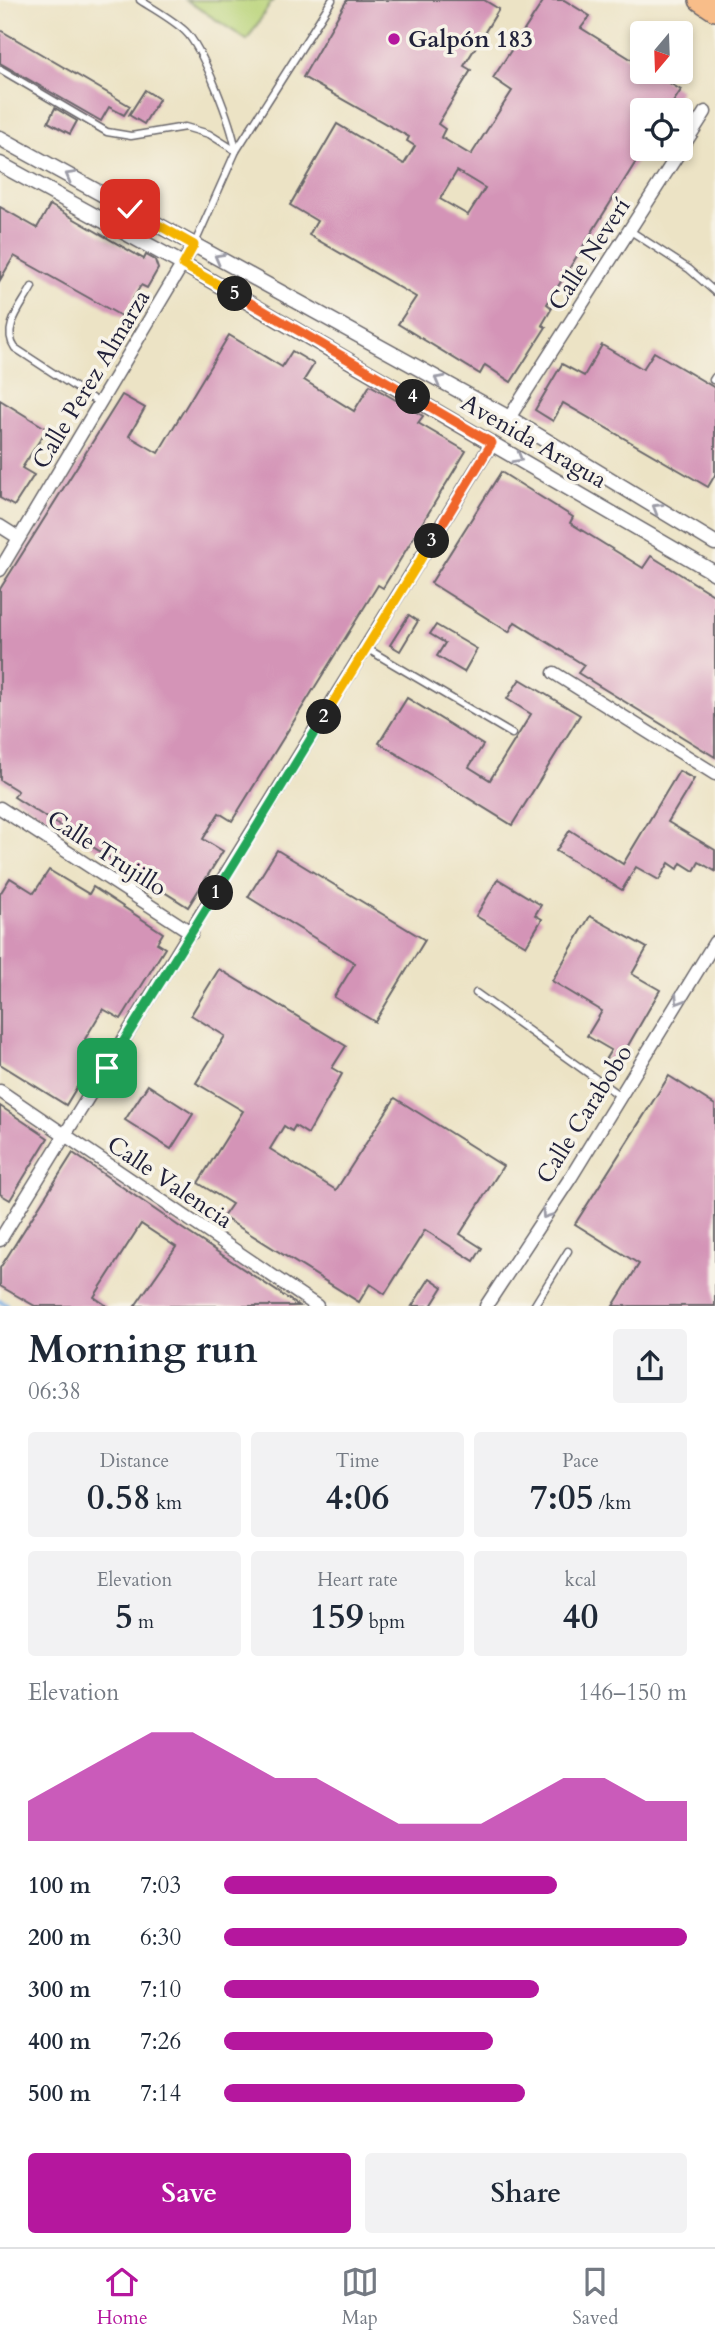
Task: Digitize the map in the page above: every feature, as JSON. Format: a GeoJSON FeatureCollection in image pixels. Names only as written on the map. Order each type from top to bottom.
{"type":"FeatureCollection","features":[{"type":"Feature","properties":{"kind":"highway"},"geometry":{"type":"LineString","coordinates":[[700,0],[715,10]]}},
{"type":"Feature","properties":{"kind":"street","name":"Calle Neverí"},"geometry":{"type":"LineString","coordinates":[[509,418],[705,112]]}},
{"type":"Feature","properties":{"kind":"street","name":"Avenida Aragua"},"geometry":{"type":"LineString","coordinates":[[0,138],[509,418],[715,543]]}},
{"type":"Feature","properties":{"kind":"street","name":"Avenida Aragua"},"geometry":{"type":"LineString","coordinates":[[0,164],[183,265],[715,573]]}},
{"type":"Feature","properties":{"kind":"street","name":"Calle Perez Almarza"},"geometry":{"type":"LineString","coordinates":[[0,570],[194,245]]}},
{"type":"Feature","properties":{"kind":"street"},"geometry":{"type":"LineString","coordinates":[[0,1240],[192,933],[492,443]]}},
{"type":"Feature","properties":{"kind":"street"},"geometry":{"type":"LineString","coordinates":[[0,526],[19,538]]}},
{"type":"Feature","properties":{"kind":"street"},"geometry":{"type":"LineString","coordinates":[[554,673],[715,774]]}},
{"type":"Feature","properties":{"kind":"street","name":"Calle Trujillo"},"geometry":{"type":"LineString","coordinates":[[0,808],[192,933]]}},
{"type":"Feature","properties":{"kind":"street","name":"Calle Carabobo"},"geometry":{"type":"LineString","coordinates":[[485,1306],[715,942]]}},
{"type":"Feature","properties":{"kind":"street","name":"Calle Valencia"},"geometry":{"type":"LineString","coordinates":[[0,1091],[317,1306]]}},
{"type":"Feature","properties":{"kind":"lane"},"geometry":{"type":"LineString","coordinates":[[140,0],[187,33],[227,110],[236,151]]}},
{"type":"Feature","properties":{"kind":"lane"},"geometry":{"type":"LineString","coordinates":[[194,245],[236,151],[332,0]]}},
{"type":"Feature","properties":{"kind":"lane"},"geometry":{"type":"LineString","coordinates":[[0,69],[107,132],[131,136],[185,127],[209,134],[236,151]]}},
{"type":"Feature","properties":{"kind":"lane"},"geometry":{"type":"LineString","coordinates":[[629,230],[689,270],[715,292]]}},
{"type":"Feature","properties":{"kind":"lane"},"geometry":{"type":"LineString","coordinates":[[32,287],[9,330],[10,341],[15,348],[99,403]]}},
{"type":"Feature","properties":{"kind":"lane"},"geometry":{"type":"LineString","coordinates":[[366,648],[512,734]]}},
{"type":"Feature","properties":{"kind":"lane"},"geometry":{"type":"LineString","coordinates":[[476,993],[620,1096]]}},
{"type":"Feature","properties":{"kind":"lane"},"geometry":{"type":"LineString","coordinates":[[534,1306],[568,1251]]}},
{"type":"Feature","properties":{"kind":"green space"},"geometry":{"type":"Polygon","coordinates":[[[186,0],[273,0],[247,40],[186,0]]]}},
{"type":"Feature","properties":{"kind":"building"},"geometry":{"type":"Polygon","coordinates":[[[347,0],[484,0],[499,9],[464,66],[471,70],[438,124],[445,129],[441,137],[471,155],[512,91],[493,78],[544,0],[564,0],[590,16],[581,28],[630,59],[630,84],[671,84],[681,90],[676,98],[630,98],[630,161],[636,161],[547,304],[552,308],[542,325],[546,327],[511,382],[485,365],[480,374],[398,324],[416,297],[309,235],[317,221],[290,205],[337,124],[404,164],[415,146],[407,141],[409,137],[303,77],[347,0]],[[457,171],[440,199],[468,215],[485,188],[457,171]]]}},
{"type":"Feature","properties":{"kind":"building"},"geometry":{"type":"Polygon","coordinates":[[[0,30],[130,106],[124,115],[109,107],[101,121],[0,63],[0,30]]]}},
{"type":"Feature","properties":{"kind":"building"},"geometry":{"type":"Polygon","coordinates":[[[145,90],[159,99],[144,124],[129,115],[145,90]]]}},
{"type":"Feature","properties":{"kind":"building"},"geometry":{"type":"Polygon","coordinates":[[[55,108],[77,121],[70,134],[48,122],[55,108]]]}},
{"type":"Feature","properties":{"kind":"building"},"geometry":{"type":"Polygon","coordinates":[[[50,205],[144,259],[146,255],[155,260],[158,269],[147,288],[141,285],[123,317],[14,256],[0,280],[0,207],[37,228],[50,205]]]}},
{"type":"Feature","properties":{"kind":"building"},"geometry":{"type":"Polygon","coordinates":[[[229,335],[282,367],[292,351],[314,364],[304,380],[354,411],[370,385],[423,416],[418,423],[466,451],[383,588],[378,585],[232,821],[219,813],[203,839],[223,851],[188,907],[14,797],[18,791],[0,780],[0,589],[122,395],[145,408],[129,436],[158,453],[229,335]]]}},
{"type":"Feature","properties":{"kind":"building"},"geometry":{"type":"Polygon","coordinates":[[[602,345],[643,369],[654,352],[715,388],[715,475],[708,487],[563,403],[553,421],[535,410],[562,364],[584,376],[602,345]]]}},
{"type":"Feature","properties":{"kind":"building"},"geometry":{"type":"Polygon","coordinates":[[[0,400],[47,429],[22,468],[34,475],[14,506],[0,498],[0,400]]]}},
{"type":"Feature","properties":{"kind":"building"},"geometry":{"type":"Polygon","coordinates":[[[501,472],[573,517],[570,523],[643,568],[651,556],[715,596],[715,757],[578,673],[584,665],[515,622],[509,632],[431,583],[501,472]]]}},
{"type":"Feature","properties":{"kind":"building"},"geometry":{"type":"Polygon","coordinates":[[[409,615],[418,621],[400,651],[390,645],[409,615]]]}},
{"type":"Feature","properties":{"kind":"building"},"geometry":{"type":"Polygon","coordinates":[[[436,625],[477,649],[464,672],[437,656],[445,643],[430,634],[436,625]]]}},
{"type":"Feature","properties":{"kind":"building"},"geometry":{"type":"Polygon","coordinates":[[[520,679],[580,715],[512,825],[379,743],[407,698],[483,745],[469,767],[490,780],[531,714],[507,699],[520,679]]]}},
{"type":"Feature","properties":{"kind":"building"},"geometry":{"type":"Polygon","coordinates":[[[679,771],[694,779],[668,822],[715,850],[715,871],[699,862],[694,871],[681,863],[678,869],[669,863],[659,880],[636,867],[622,890],[556,851],[570,830],[623,864],[679,771]]]}},
{"type":"Feature","properties":{"kind":"building"},"geometry":{"type":"Polygon","coordinates":[[[277,850],[425,940],[375,1022],[334,997],[355,963],[248,897],[277,850]]]}},
{"type":"Feature","properties":{"kind":"building"},"geometry":{"type":"Polygon","coordinates":[[[49,870],[89,894],[93,887],[163,933],[157,943],[165,948],[121,1019],[103,1009],[85,1039],[100,1049],[66,1105],[0,1064],[0,894],[10,878],[34,893],[49,870]]]}},
{"type":"Feature","properties":{"kind":"building"},"geometry":{"type":"Polygon","coordinates":[[[498,879],[541,905],[535,915],[542,919],[526,946],[476,916],[498,879]]]}},
{"type":"Feature","properties":{"kind":"building"},"geometry":{"type":"Polygon","coordinates":[[[590,916],[647,948],[632,974],[660,990],[614,1070],[603,1063],[611,1050],[587,1036],[602,1011],[552,981],[590,916]]]}},
{"type":"Feature","properties":{"kind":"building"},"geometry":{"type":"Polygon","coordinates":[[[219,969],[346,1046],[332,1068],[342,1074],[308,1134],[295,1126],[292,1131],[284,1126],[270,1149],[336,1190],[395,1098],[503,1166],[460,1234],[482,1248],[474,1261],[425,1230],[385,1294],[370,1284],[359,1302],[223,1217],[232,1204],[198,1183],[243,1111],[196,1083],[225,1036],[191,1015],[219,969]]]}},
{"type":"Feature","properties":{"kind":"building"},"geometry":{"type":"Polygon","coordinates":[[[669,1076],[715,1105],[715,1306],[613,1306],[639,1264],[575,1224],[669,1076]]]}},
{"type":"Feature","properties":{"kind":"building"},"geometry":{"type":"Polygon","coordinates":[[[148,1085],[193,1114],[171,1149],[125,1120],[148,1085]]]}},
{"type":"Feature","properties":{"kind":"building"},"geometry":{"type":"Polygon","coordinates":[[[0,1106],[48,1138],[10,1200],[0,1194],[0,1106]]]}},
{"type":"Feature","properties":{"kind":"building"},"geometry":{"type":"Polygon","coordinates":[[[73,1153],[299,1306],[135,1306],[176,1247],[141,1224],[94,1297],[107,1306],[35,1306],[0,1286],[0,1268],[73,1153]]]}},
{"type":"Feature","properties":{"kind":"building"},"geometry":{"type":"Polygon","coordinates":[[[430,1278],[443,1287],[431,1306],[412,1306],[430,1278]]]}},
{"type":"Feature","properties":{"kind":"waterway"},"geometry":{"type":"LineString","coordinates":[[0,1301],[8,1306]]}},
{"type":"Feature","properties":{"kind":"place","name":"Galpón 183"},"geometry":{"type":"Point","coordinates":[394,39]}},
{"type":"Feature","properties":{"kind":"route"},"geometry":{"type":"LineString","coordinates":[[107,1068],[492,443],[183,265],[194,245],[130,209]]}}]}
